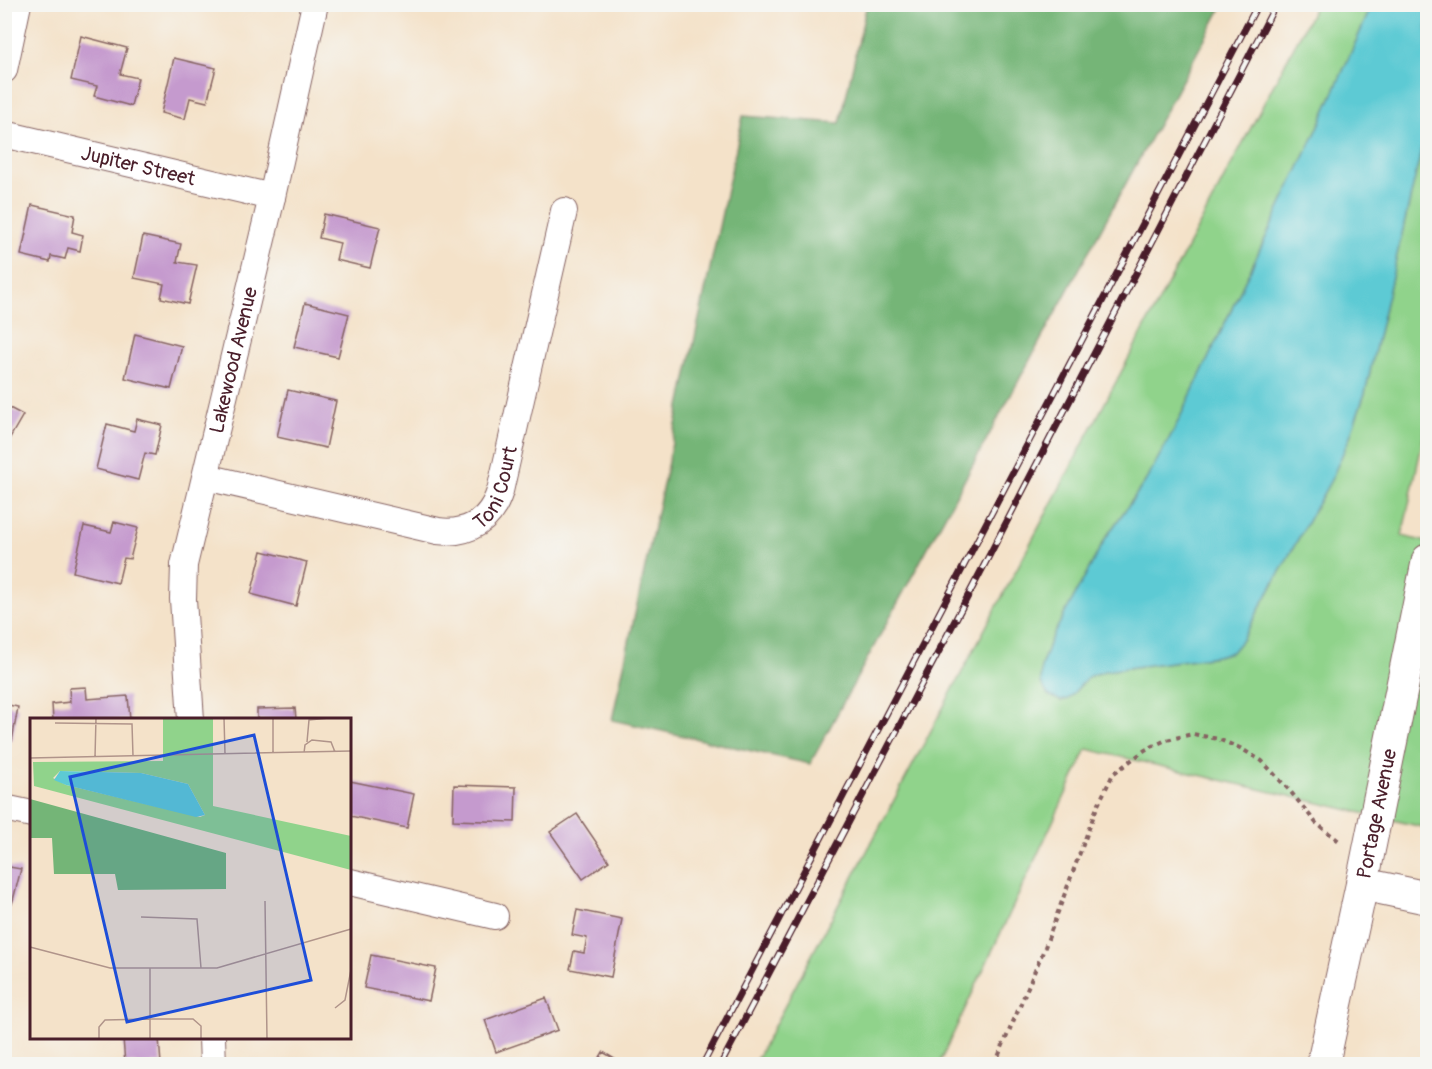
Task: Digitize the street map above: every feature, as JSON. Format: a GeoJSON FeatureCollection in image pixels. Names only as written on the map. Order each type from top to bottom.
{"type":"FeatureCollection","features":[{"type":"Feature","properties":{"kind":"street"},"geometry":{"type":"LineString","coordinates":[[4,70],[18,4]]}},
{"type":"Feature","properties":{"kind":"street","name":"Lakewood Avenue"},"geometry":{"type":"LineString","coordinates":[[191,718],[183,599],[184,565],[272,197],[315,4]]}},
{"type":"Feature","properties":{"kind":"street","name":"Jupiter Street"},"geometry":{"type":"LineString","coordinates":[[4,134],[272,197]]}},
{"type":"Feature","properties":{"kind":"street","name":"Toni Court"},"geometry":{"type":"LineString","coordinates":[[206,477],[438,531],[454,532],[481,521],[491,511],[500,491],[564,211]]}},
{"type":"Feature","properties":{"kind":"street","name":"Portage Avenue"},"geometry":{"type":"LineString","coordinates":[[1323,1065],[1428,560]]}},
{"type":"Feature","properties":{"kind":"street"},"geometry":{"type":"LineString","coordinates":[[4,808],[30,814]]}},
{"type":"Feature","properties":{"kind":"street"},"geometry":{"type":"LineString","coordinates":[[351,882],[495,916]]}},
{"type":"Feature","properties":{"kind":"street"},"geometry":{"type":"LineString","coordinates":[[1362,884],[1428,898]]}},
{"type":"Feature","properties":{"kind":"street"},"geometry":{"type":"LineString","coordinates":[[212,1039],[213,1065]]}},
{"type":"Feature","properties":{"kind":"path"},"geometry":{"type":"LineString","coordinates":[[995,1065],[1045,947],[1097,807],[1113,774],[1145,750],[1166,740],[1193,734],[1218,739],[1240,748],[1262,760],[1316,823],[1339,841],[1369,850]]}},
{"type":"Feature","properties":{"kind":"green space"},"geometry":{"type":"Polygon","coordinates":[[[867,4],[1223,5],[810,764],[612,720],[743,116],[840,123],[867,4]]]}},
{"type":"Feature","properties":{"kind":"green space"},"geometry":{"type":"Polygon","coordinates":[[[1316,5],[1372,5],[1317,130],[1175,428],[1145,482],[1107,536],[1050,641],[1041,667],[1048,695],[1061,701],[1068,699],[1088,677],[1105,671],[1217,656],[1242,640],[1332,478],[1349,439],[1365,393],[1427,126],[1427,421],[1402,536],[1427,542],[1427,828],[1087,749],[939,1064],[754,1064],[1316,5]]]}},
{"type":"Feature","properties":{"kind":"water"},"geometry":{"type":"Polygon","coordinates":[[[1372,5],[1427,5],[1427,126],[1365,393],[1332,478],[1242,640],[1232,652],[1105,671],[1088,677],[1068,699],[1061,701],[1048,695],[1041,683],[1041,667],[1050,641],[1107,536],[1145,482],[1175,428],[1317,130],[1372,5]]]}},
{"type":"Feature","properties":{"kind":"building"},"geometry":{"type":"Polygon","coordinates":[[[81,36],[127,48],[120,74],[138,78],[131,106],[94,96],[97,86],[71,80],[81,36]]]}},
{"type":"Feature","properties":{"kind":"building"},"geometry":{"type":"Polygon","coordinates":[[[174,58],[216,68],[207,102],[190,98],[185,119],[161,113],[174,58]]]}},
{"type":"Feature","properties":{"kind":"building"},"geometry":{"type":"Polygon","coordinates":[[[32,205],[75,215],[72,232],[83,235],[80,251],[68,248],[65,259],[51,256],[50,262],[21,255],[32,205]]]}},
{"type":"Feature","properties":{"kind":"building"},"geometry":{"type":"Polygon","coordinates":[[[324,214],[380,227],[370,268],[336,260],[340,243],[319,238],[324,214]]]}},
{"type":"Feature","properties":{"kind":"building"},"geometry":{"type":"Polygon","coordinates":[[[143,236],[181,244],[177,262],[197,265],[188,304],[161,298],[164,284],[134,278],[143,236]]]}},
{"type":"Feature","properties":{"kind":"building"},"geometry":{"type":"Polygon","coordinates":[[[305,303],[349,314],[338,357],[294,347],[305,303]]]}},
{"type":"Feature","properties":{"kind":"building"},"geometry":{"type":"Polygon","coordinates":[[[135,334],[182,346],[171,389],[125,378],[135,334]]]}},
{"type":"Feature","properties":{"kind":"building"},"geometry":{"type":"Polygon","coordinates":[[[288,390],[336,401],[326,448],[277,437],[288,390]]]}},
{"type":"Feature","properties":{"kind":"building"},"geometry":{"type":"Polygon","coordinates":[[[4,405],[23,415],[4,448],[4,405]]]}},
{"type":"Feature","properties":{"kind":"building"},"geometry":{"type":"Polygon","coordinates":[[[137,419],[162,425],[155,455],[145,453],[138,480],[96,469],[107,424],[134,431],[137,419]]]}},
{"type":"Feature","properties":{"kind":"building"},"geometry":{"type":"Polygon","coordinates":[[[114,522],[138,528],[130,559],[124,558],[118,583],[73,572],[84,526],[111,532],[114,522]]]}},
{"type":"Feature","properties":{"kind":"building"},"geometry":{"type":"Polygon","coordinates":[[[262,551],[307,562],[296,606],[251,594],[262,551]]]}},
{"type":"Feature","properties":{"kind":"building"},"geometry":{"type":"Polygon","coordinates":[[[86,687],[87,699],[128,696],[130,718],[53,718],[52,704],[70,702],[69,688],[86,687]]]}},
{"type":"Feature","properties":{"kind":"building"},"geometry":{"type":"Polygon","coordinates":[[[4,704],[18,707],[12,741],[4,739],[4,704]]]}},
{"type":"Feature","properties":{"kind":"building"},"geometry":{"type":"Polygon","coordinates":[[[295,708],[296,718],[257,718],[257,709],[295,708]]]}},
{"type":"Feature","properties":{"kind":"building"},"geometry":{"type":"Polygon","coordinates":[[[351,781],[414,794],[407,828],[351,816],[351,781]]]}},
{"type":"Feature","properties":{"kind":"building"},"geometry":{"type":"Polygon","coordinates":[[[454,785],[516,787],[515,822],[453,820],[454,785]]]}},
{"type":"Feature","properties":{"kind":"building"},"geometry":{"type":"Polygon","coordinates":[[[577,814],[609,861],[583,879],[550,832],[577,814]]]}},
{"type":"Feature","properties":{"kind":"building"},"geometry":{"type":"Polygon","coordinates":[[[4,866],[21,869],[12,904],[4,902],[4,866]]]}},
{"type":"Feature","properties":{"kind":"building"},"geometry":{"type":"Polygon","coordinates":[[[577,910],[622,919],[611,977],[570,969],[574,951],[584,953],[587,938],[572,935],[577,910]]]}},
{"type":"Feature","properties":{"kind":"building"},"geometry":{"type":"Polygon","coordinates":[[[371,955],[436,968],[429,1001],[364,988],[371,955]]]}},
{"type":"Feature","properties":{"kind":"building"},"geometry":{"type":"Polygon","coordinates":[[[546,998],[558,1030],[496,1052],[485,1020],[546,998]]]}},
{"type":"Feature","properties":{"kind":"building"},"geometry":{"type":"Polygon","coordinates":[[[123,1039],[159,1039],[161,1064],[125,1064],[123,1039]]]}},
{"type":"Feature","properties":{"kind":"building"},"geometry":{"type":"Polygon","coordinates":[[[603,1052],[623,1064],[596,1064],[603,1052]]]}},
{"type":"Feature","properties":{"kind":"railway"},"geometry":{"type":"LineString","coordinates":[[703,1064],[1258,4]]}},
{"type":"Feature","properties":{"kind":"railway"},"geometry":{"type":"LineString","coordinates":[[721,1064],[1276,4]]}}]}
